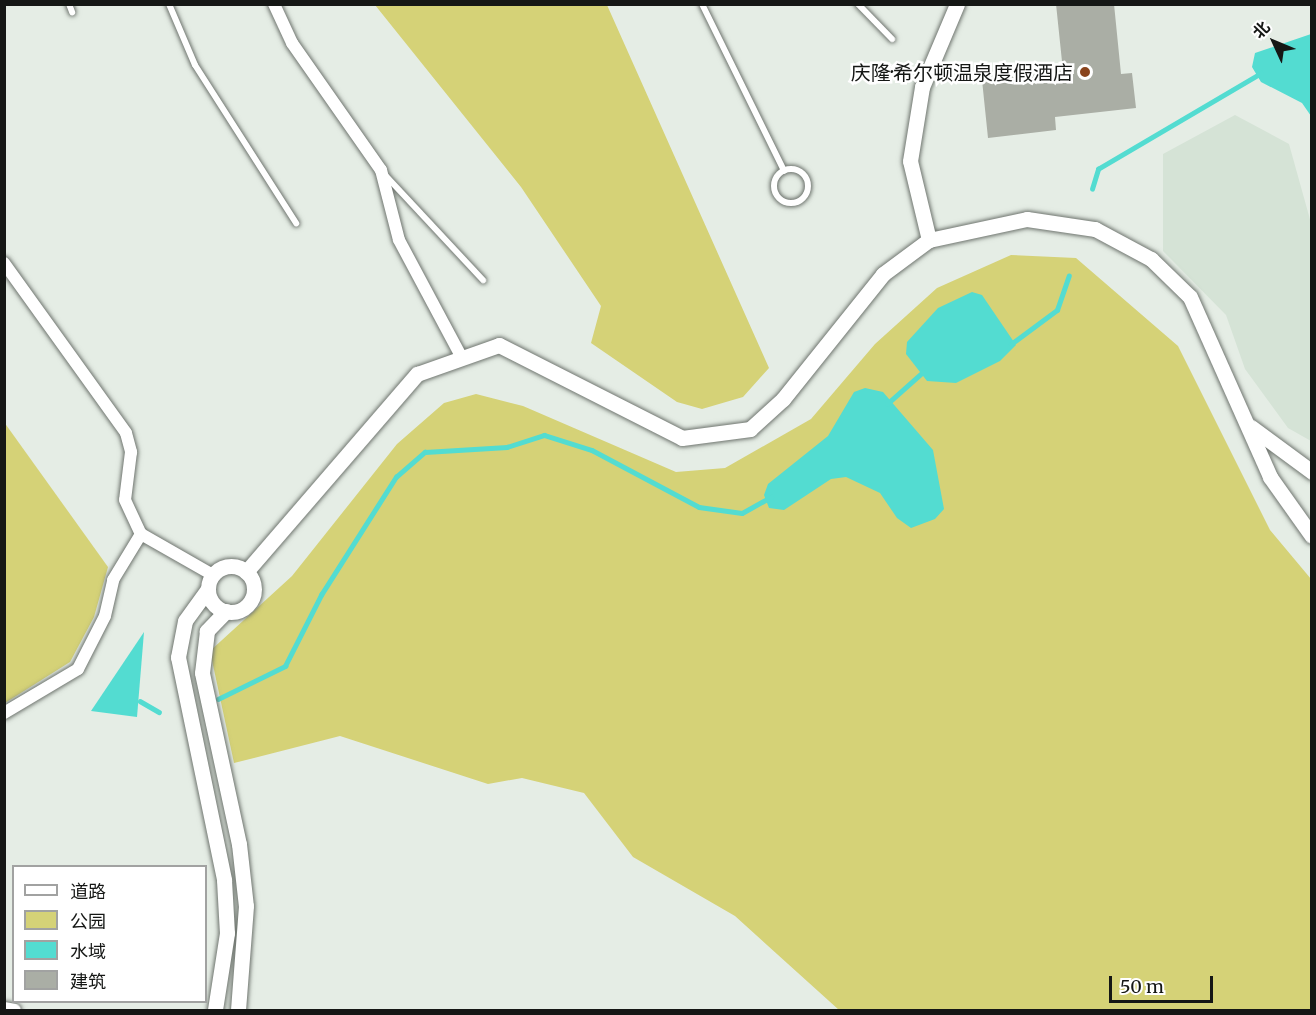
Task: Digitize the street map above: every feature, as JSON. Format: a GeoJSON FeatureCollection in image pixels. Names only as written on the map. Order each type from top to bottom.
{"type":"FeatureCollection","features":[{"type":"Feature","properties":{"kind":"street"},"geometry":{"type":"LineString","coordinates":[[274,4],[292,43],[381,170],[399,240],[462,358]]}},
{"type":"Feature","properties":{"kind":"street"},"geometry":{"type":"LineString","coordinates":[[929,240],[910,161],[922,87],[957,4]]}},
{"type":"Feature","properties":{"kind":"street"},"geometry":{"type":"LineString","coordinates":[[246,572],[417,374],[499,345],[682,438],[750,429],[783,399],[883,274],[929,240],[1027,219],[1095,229],[1150,259],[1190,297],[1249,425],[1270,477],[1311,536]]}},
{"type":"Feature","properties":{"kind":"street"},"geometry":{"type":"LineString","coordinates":[[4,263],[126,433],[131,452],[125,500],[141,534],[211,582]]}},
{"type":"Feature","properties":{"kind":"street"},"geometry":{"type":"LineString","coordinates":[[1249,425],[1311,472]]}},
{"type":"Feature","properties":{"kind":"street"},"geometry":{"type":"LineString","coordinates":[[4,713],[78,669],[105,616],[113,580],[141,534]]}},
{"type":"Feature","properties":{"kind":"street"},"geometry":{"type":"LineString","coordinates":[[211,582],[213,603],[226,611],[241,610],[251,599],[254,585],[246,572],[233,566],[211,582],[185,621],[178,657],[225,880],[227,933],[214,1011]]}},
{"type":"Feature","properties":{"kind":"street"},"geometry":{"type":"LineString","coordinates":[[226,611],[207,631],[202,673],[239,844],[246,906],[238,1011]]}},
{"type":"Feature","properties":{"kind":"street"},"geometry":{"type":"LineString","coordinates":[[4,1008],[15,1011]]}},
{"type":"Feature","properties":{"kind":"lane"},"geometry":{"type":"LineString","coordinates":[[69,4],[72,12]]}},
{"type":"Feature","properties":{"kind":"lane"},"geometry":{"type":"LineString","coordinates":[[170,4],[195,65],[296,223]]}},
{"type":"Feature","properties":{"kind":"lane"},"geometry":{"type":"LineString","coordinates":[[702,4],[784,171]]}},
{"type":"Feature","properties":{"kind":"lane"},"geometry":{"type":"LineString","coordinates":[[858,4],[892,39]]}},
{"type":"Feature","properties":{"kind":"lane"},"geometry":{"type":"LineString","coordinates":[[381,170],[483,280]]}},
{"type":"Feature","properties":{"kind":"lane"},"geometry":{"type":"LineString","coordinates":[[784,171],[801,172],[808,181],[808,192],[796,203],[785,202],[774,190],[784,171]]}},
{"type":"Feature","properties":{"kind":"shaded area"},"geometry":{"type":"Polygon","coordinates":[[[1235,115],[1289,144],[1311,223],[1311,441],[1288,428],[1245,369],[1226,315],[1163,251],[1163,154],[1235,115]]]}},
{"type":"Feature","properties":{"kind":"green space"},"geometry":{"type":"Polygon","coordinates":[[[375,5],[607,5],[769,368],[743,397],[702,409],[677,402],[591,343],[601,306],[521,187],[375,5]]]}},
{"type":"Feature","properties":{"kind":"green space"},"geometry":{"type":"Polygon","coordinates":[[[1011,255],[1076,258],[1178,346],[1270,530],[1311,579],[1311,1010],[839,1010],[735,916],[633,857],[584,793],[522,778],[488,784],[340,736],[234,763],[210,651],[292,576],[397,444],[444,403],[476,394],[523,406],[676,472],[725,468],[811,419],[875,344],[937,288],[1011,255]]]}},
{"type":"Feature","properties":{"kind":"green space"},"geometry":{"type":"Polygon","coordinates":[[[4,422],[108,567],[94,617],[70,662],[5,703],[4,422]]]}},
{"type":"Feature","properties":{"kind":"water"},"geometry":{"type":"Polygon","coordinates":[[[1312,34],[1311,116],[1302,103],[1261,82],[1252,67],[1255,53],[1312,34]]]}},
{"type":"Feature","properties":{"kind":"water"},"geometry":{"type":"Polygon","coordinates":[[[972,292],[982,295],[1016,345],[1000,361],[956,383],[927,381],[906,354],[907,342],[938,308],[972,292]]]}},
{"type":"Feature","properties":{"kind":"water"},"geometry":{"type":"Polygon","coordinates":[[[865,388],[883,392],[933,450],[944,509],[935,519],[911,528],[897,518],[880,493],[846,477],[831,479],[784,510],[769,508],[764,495],[768,484],[828,436],[854,392],[865,388]]]}},
{"type":"Feature","properties":{"kind":"water"},"geometry":{"type":"Polygon","coordinates":[[[144,632],[137,717],[91,711],[144,632]]]}},
{"type":"Feature","properties":{"kind":"building","name":"庆隆·希尔顿温泉度假酒店"},"geometry":{"type":"Polygon","coordinates":[[[1056,4],[1114,4],[1121,74],[1132,73],[1136,108],[1055,117],[1056,130],[988,138],[982,80],[1063,71],[1056,4]]]}},
{"type":"Feature","properties":{"kind":"waterway"},"geometry":{"type":"LineString","coordinates":[[1092,189],[1098,169],[1261,73]]}},
{"type":"Feature","properties":{"kind":"waterway"},"geometry":{"type":"LineString","coordinates":[[1011,344],[1057,310],[1069,276]]}},
{"type":"Feature","properties":{"kind":"waterway"},"geometry":{"type":"LineString","coordinates":[[887,404],[923,372]]}},
{"type":"Feature","properties":{"kind":"waterway"},"geometry":{"type":"LineString","coordinates":[[218,699],[285,666],[321,595],[396,477],[425,452],[507,447],[544,435],[592,450],[699,507],[742,513],[771,497]]}},
{"type":"Feature","properties":{"kind":"waterway"},"geometry":{"type":"LineString","coordinates":[[140,701],[159,712]]}},
{"type":"Feature","properties":{"kind":"place","name":"庆隆·希尔顿温泉度假酒店"},"geometry":{"type":"Point","coordinates":[1085,72]}}]}
